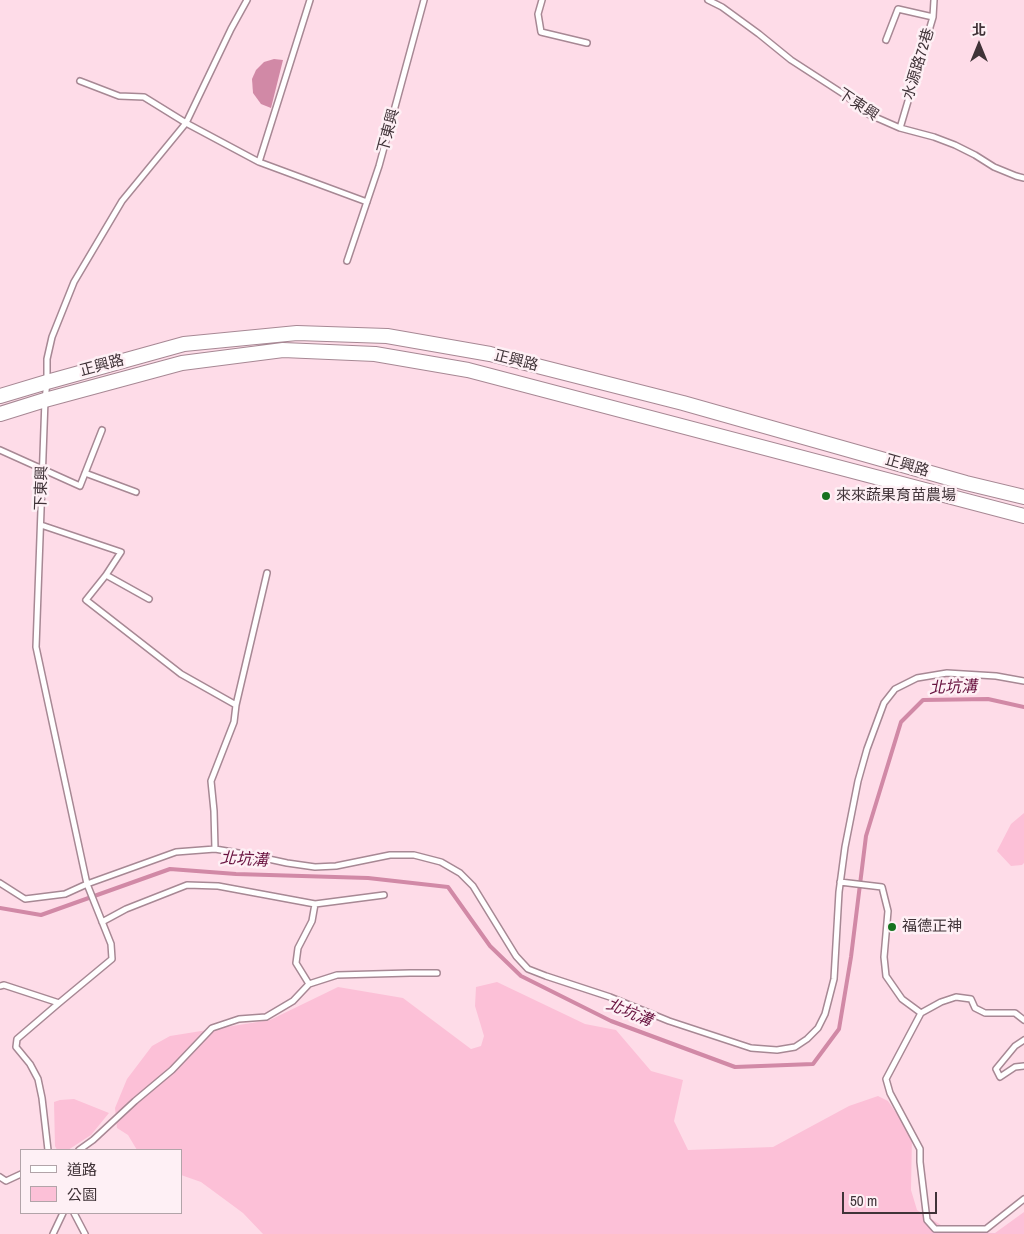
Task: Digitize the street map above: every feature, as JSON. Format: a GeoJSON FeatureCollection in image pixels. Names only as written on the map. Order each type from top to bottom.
{"type":"FeatureCollection","features":[{"type":"Feature","properties":{"kind":"main road","name":"正興路"},"geometry":{"type":"LineString","coordinates":[[0,396],[184,344],[297,333],[387,336],[490,354],[577,376],[683,403],[1024,498]]}},
{"type":"Feature","properties":{"kind":"main road","name":"正興路"},"geometry":{"type":"LineString","coordinates":[[0,414],[182,363],[282,350],[375,354],[468,370],[1024,516]]}},
{"type":"Feature","properties":{"kind":"lane","name":"下東興"},"geometry":{"type":"LineString","coordinates":[[59,1003],[112,959],[111,944],[87,886],[36,647],[47,358],[52,337],[74,282],[122,201],[186,124],[231,29],[247,0]]}},
{"type":"Feature","properties":{"kind":"lane"},"geometry":{"type":"LineString","coordinates":[[259,162],[310,0]]}},
{"type":"Feature","properties":{"kind":"lane","name":"下東興"},"geometry":{"type":"LineString","coordinates":[[347,261],[379,166],[424,0]]}},
{"type":"Feature","properties":{"kind":"lane"},"geometry":{"type":"LineString","coordinates":[[542,0],[538,14],[540,32],[587,44]]}},
{"type":"Feature","properties":{"kind":"lane","name":"下東興"},"geometry":{"type":"LineString","coordinates":[[708,0],[722,7],[791,60],[845,95],[868,114],[900,128],[955,145],[994,167],[1024,178]]}},
{"type":"Feature","properties":{"kind":"lane","name":"水源路72巷"},"geometry":{"type":"LineString","coordinates":[[900,128],[933,18],[934,0]]}},
{"type":"Feature","properties":{"kind":"lane"},"geometry":{"type":"LineString","coordinates":[[886,40],[898,9],[933,18]]}},
{"type":"Feature","properties":{"kind":"lane"},"geometry":{"type":"LineString","coordinates":[[80,81],[119,96],[144,97],[186,124],[259,162],[366,202]]}},
{"type":"Feature","properties":{"kind":"lane"},"geometry":{"type":"LineString","coordinates":[[0,450],[80,486],[102,430]]}},
{"type":"Feature","properties":{"kind":"lane"},"geometry":{"type":"LineString","coordinates":[[85,473],[136,492]]}},
{"type":"Feature","properties":{"kind":"lane"},"geometry":{"type":"LineString","coordinates":[[41,525],[121,552],[86,600],[181,674],[236,705]]}},
{"type":"Feature","properties":{"kind":"lane"},"geometry":{"type":"LineString","coordinates":[[214,849],[214,811],[211,781],[234,722],[236,705],[267,573]]}},
{"type":"Feature","properties":{"kind":"lane"},"geometry":{"type":"LineString","coordinates":[[106,574],[148,599]]}},
{"type":"Feature","properties":{"kind":"lane"},"geometry":{"type":"LineString","coordinates":[[0,883],[25,900],[65,894],[176,852],[214,849],[287,863],[315,866],[336,866],[390,855],[414,855],[441,862],[460,873],[473,886],[516,956],[528,969],[669,1021],[751,1048],[777,1050],[795,1047],[818,1028],[825,1014],[834,979],[845,847],[858,782],[867,749],[884,703],[896,689],[917,678],[947,673],[996,676],[1024,681]]}},
{"type":"Feature","properties":{"kind":"lane"},"geometry":{"type":"LineString","coordinates":[[841,882],[882,887],[888,911],[884,957],[886,976],[902,999],[921,1013]]}},
{"type":"Feature","properties":{"kind":"lane"},"geometry":{"type":"LineString","coordinates":[[102,922],[126,909],[187,885],[218,886],[315,904],[384,895]]}},
{"type":"Feature","properties":{"kind":"lane"},"geometry":{"type":"LineString","coordinates":[[310,984],[296,963],[298,948],[312,922],[315,904]]}},
{"type":"Feature","properties":{"kind":"lane"},"geometry":{"type":"LineString","coordinates":[[80,1149],[172,1070],[212,1028],[239,1019],[266,1016],[293,1001],[310,984],[337,975],[437,973]]}},
{"type":"Feature","properties":{"kind":"lane"},"geometry":{"type":"LineString","coordinates":[[0,986],[4,985],[59,1003]]}},
{"type":"Feature","properties":{"kind":"lane"},"geometry":{"type":"LineString","coordinates":[[1024,1020],[1016,1013],[985,1013],[976,1008],[972,998],[956,997],[941,1002],[921,1013],[886,1079],[890,1093],[920,1149],[927,1220],[935,1229],[986,1229],[1024,1199]]}},
{"type":"Feature","properties":{"kind":"lane"},"geometry":{"type":"LineString","coordinates":[[48,1149],[38,1079],[30,1064],[16,1047],[17,1039],[59,1003]]}},
{"type":"Feature","properties":{"kind":"lane"},"geometry":{"type":"LineString","coordinates":[[1024,1040],[1016,1046],[996,1069],[1000,1077],[1014,1067],[1024,1066]]}},
{"type":"Feature","properties":{"kind":"lane"},"geometry":{"type":"LineString","coordinates":[[0,1177],[6,1181],[20,1174]]}},
{"type":"Feature","properties":{"kind":"lane"},"geometry":{"type":"LineString","coordinates":[[53,1234],[63,1214]]}},
{"type":"Feature","properties":{"kind":"lane"},"geometry":{"type":"LineString","coordinates":[[75,1214],[85,1234]]}},
{"type":"Feature","properties":{"kind":"green space"},"geometry":{"type":"Polygon","coordinates":[[[1024,813],[1024,863],[1011,866],[997,851],[1011,824],[1024,813]]]}},
{"type":"Feature","properties":{"kind":"green space"},"geometry":{"type":"Polygon","coordinates":[[[497,982],[585,1024],[616,1030],[651,1071],[683,1080],[674,1121],[688,1150],[773,1147],[849,1106],[878,1096],[888,1101],[912,1136],[911,1190],[917,1210],[952,1232],[995,1233],[1024,1212],[1024,1234],[263,1234],[243,1213],[201,1182],[182,1175],[182,1149],[136,1149],[128,1135],[117,1128],[115,1108],[127,1079],[152,1046],[170,1036],[270,1020],[338,987],[403,998],[471,1049],[481,1046],[484,1036],[475,1006],[476,987],[497,982]]]}},
{"type":"Feature","properties":{"kind":"green space"},"geometry":{"type":"Polygon","coordinates":[[[74,1099],[109,1113],[91,1135],[70,1149],[56,1149],[54,1102],[74,1099]]]}},
{"type":"Feature","properties":{"kind":"shaded area"},"geometry":{"type":"Polygon","coordinates":[[[274,59],[283,60],[271,108],[261,104],[253,93],[252,79],[256,70],[264,62],[274,59]]]}},
{"type":"Feature","properties":{"kind":"waterway","name":"北坑溝"},"geometry":{"type":"LineString","coordinates":[[0,908],[41,915],[170,869],[236,874],[368,878],[448,887],[490,946],[521,976],[611,1021],[735,1067],[813,1064],[839,1029],[851,957],[866,836],[901,722],[923,700],[988,699],[1024,707]]}},
{"type":"Feature","properties":{"kind":"place","name":"來來蔬果育苗農場"},"geometry":{"type":"Point","coordinates":[826,496]}},
{"type":"Feature","properties":{"kind":"place","name":"福德正神"},"geometry":{"type":"Point","coordinates":[892,927]}}]}
